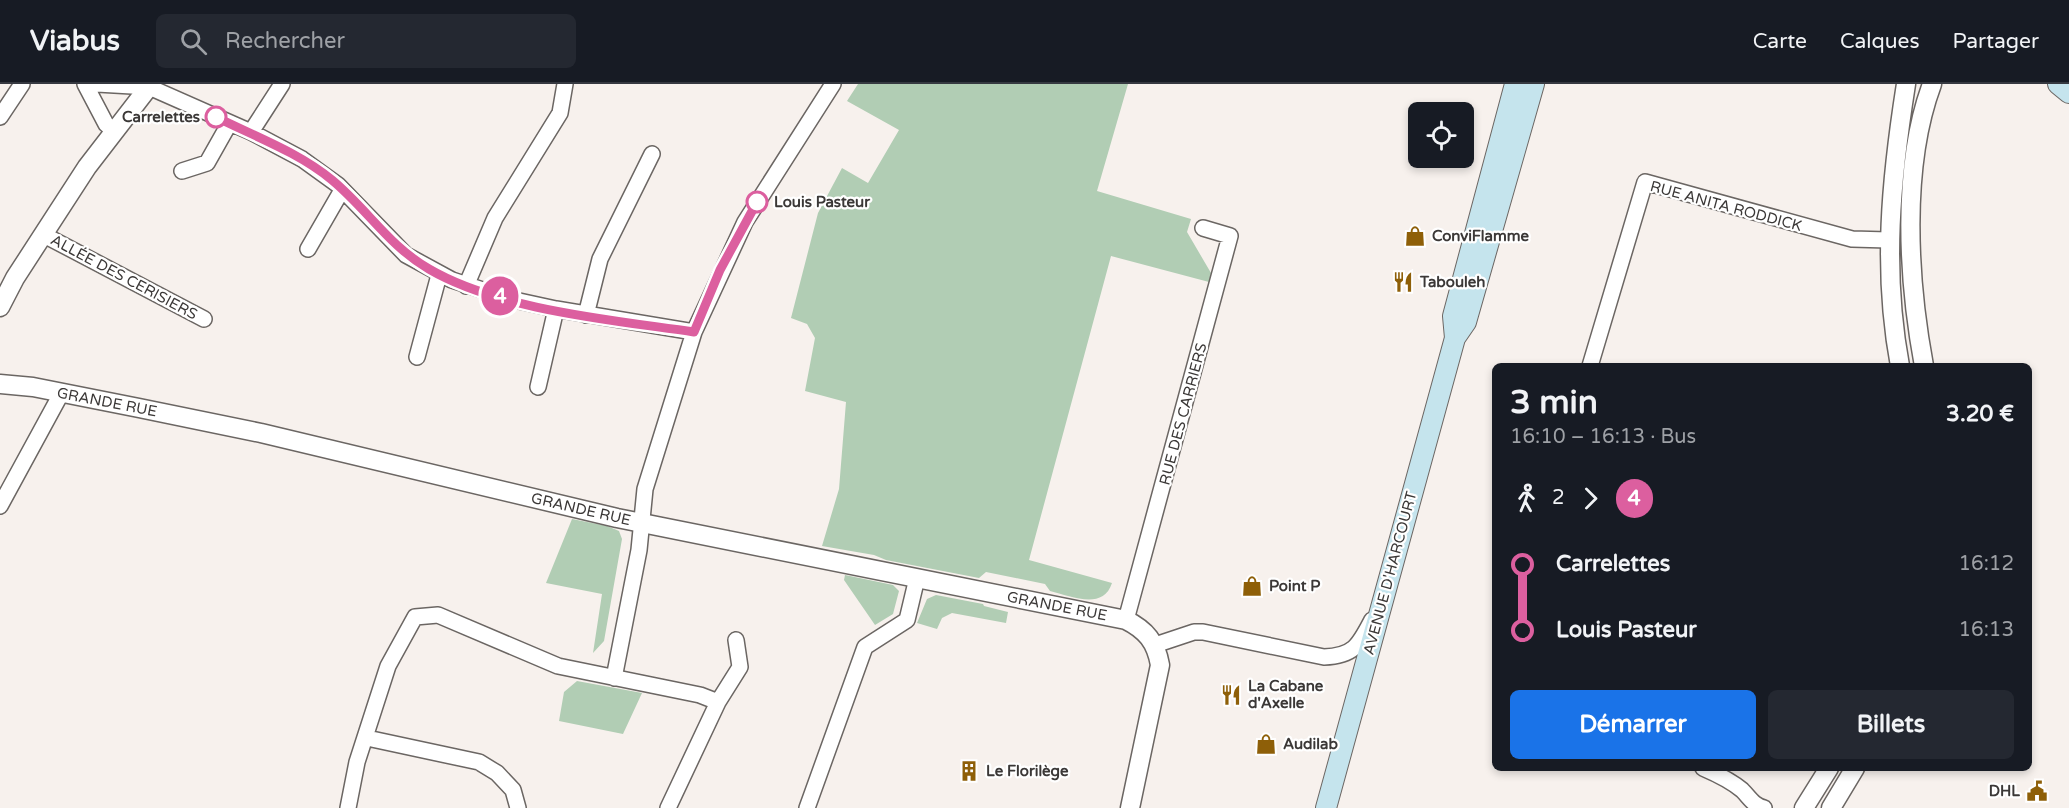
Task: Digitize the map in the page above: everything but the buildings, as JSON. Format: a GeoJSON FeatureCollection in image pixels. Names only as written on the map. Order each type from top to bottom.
{"type":"FeatureCollection","features":[{"type":"Feature","properties":{"kind":"main road","name":"AVENUE D'HARCOURT"},"geometry":{"type":"LineString","coordinates":[[1455,338],[1453,316],[1515,84]]}},
{"type":"Feature","properties":{"kind":"main road","name":"AVENUE D'HARCOURT"},"geometry":{"type":"LineString","coordinates":[[1326,808],[1455,338],[1466,322],[1534,84]]}},
{"type":"Feature","properties":{"kind":"main road"},"geometry":{"type":"LineString","coordinates":[[2058,84],[2069,93]]}},
{"type":"Feature","properties":{"kind":"street"},"geometry":{"type":"LineString","coordinates":[[0,117],[22,84]]}},
{"type":"Feature","properties":{"kind":"street"},"geometry":{"type":"LineString","coordinates":[[85,84],[106,123],[114,130]]}},
{"type":"Feature","properties":{"kind":"street"},"geometry":{"type":"LineString","coordinates":[[97,84],[150,85],[251,132],[302,159],[342,189],[406,255],[438,274],[465,286],[556,309],[694,332]]}},
{"type":"Feature","properties":{"kind":"street"},"geometry":{"type":"LineString","coordinates":[[251,132],[282,84]]}},
{"type":"Feature","properties":{"kind":"street"},"geometry":{"type":"LineString","coordinates":[[465,286],[495,218],[560,113],[566,84]]}},
{"type":"Feature","properties":{"kind":"street"},"geometry":{"type":"LineString","coordinates":[[614,678],[639,550],[645,489],[694,332],[745,222],[833,84]]}},
{"type":"Feature","properties":{"kind":"street"},"geometry":{"type":"LineString","coordinates":[[1900,363],[1892,311],[1888,240],[1892,175],[1906,84]]}},
{"type":"Feature","properties":{"kind":"street"},"geometry":{"type":"LineString","coordinates":[[1924,363],[1912,286],[1911,233],[1917,149],[1932,84]]}},
{"type":"Feature","properties":{"kind":"street"},"geometry":{"type":"LineString","coordinates":[[0,308],[15,278],[87,167],[150,85]]}},
{"type":"Feature","properties":{"kind":"street"},"geometry":{"type":"LineString","coordinates":[[182,171],[207,163],[230,124]]}},
{"type":"Feature","properties":{"kind":"street"},"geometry":{"type":"LineString","coordinates":[[586,315],[600,259],[652,154]]}},
{"type":"Feature","properties":{"kind":"street","name":"RUE ANITA RODDICK"},"geometry":{"type":"LineString","coordinates":[[1591,363],[1645,182],[1852,239],[1888,240]]}},
{"type":"Feature","properties":{"kind":"street"},"geometry":{"type":"LineString","coordinates":[[309,249],[342,189]]}},
{"type":"Feature","properties":{"kind":"street","name":"RUE DES CARRIERS"},"geometry":{"type":"LineString","coordinates":[[1126,620],[1230,236],[1203,228]]}},
{"type":"Feature","properties":{"kind":"street","name":"ALLÉE DES CERISIERS"},"geometry":{"type":"LineString","coordinates":[[44,235],[204,319]]}},
{"type":"Feature","properties":{"kind":"street"},"geometry":{"type":"LineString","coordinates":[[417,357],[438,274]]}},
{"type":"Feature","properties":{"kind":"street"},"geometry":{"type":"LineString","coordinates":[[538,387],[556,309]]}},
{"type":"Feature","properties":{"kind":"street","name":"GRANDE RUE"},"geometry":{"type":"LineString","coordinates":[[0,384],[62,392],[261,433],[642,523],[1126,620],[1148,635],[1155,645]]}},
{"type":"Feature","properties":{"kind":"street"},"geometry":{"type":"LineString","coordinates":[[0,506],[62,392]]}},
{"type":"Feature","properties":{"kind":"street"},"geometry":{"type":"LineString","coordinates":[[807,808],[865,647],[907,620],[917,578]]}},
{"type":"Feature","properties":{"kind":"street"},"geometry":{"type":"LineString","coordinates":[[1130,808],[1158,680],[1160,665],[1155,645],[1194,632],[1324,657],[1349,653],[1361,642],[1383,600]]}},
{"type":"Feature","properties":{"kind":"street"},"geometry":{"type":"LineString","coordinates":[[348,808],[357,762],[367,738],[388,666],[415,617],[438,615],[558,666],[700,695],[718,702]]}},
{"type":"Feature","properties":{"kind":"street"},"geometry":{"type":"LineString","coordinates":[[668,808],[718,702],[740,667],[736,640]]}},
{"type":"Feature","properties":{"kind":"street"},"geometry":{"type":"LineString","coordinates":[[367,738],[480,762],[497,773],[513,790],[518,808]]}},
{"type":"Feature","properties":{"kind":"street"},"geometry":{"type":"LineString","coordinates":[[1710,771],[1737,787],[1758,807]]}},
{"type":"Feature","properties":{"kind":"street"},"geometry":{"type":"LineString","coordinates":[[1804,808],[1827,771]]}},
{"type":"Feature","properties":{"kind":"street"},"geometry":{"type":"LineString","coordinates":[[1831,808],[1853,771]]}},
{"type":"Feature","properties":{"kind":"green space"},"geometry":{"type":"Polygon","coordinates":[[[858,84],[1128,84],[1097,191],[1191,219],[1187,232],[1211,273],[1209,282],[1111,256],[1029,560],[1112,583],[1108,592],[1101,597],[1076,598],[1050,591],[1045,584],[986,572],[979,578],[822,546],[839,489],[846,402],[805,391],[815,338],[807,324],[791,318],[818,213],[842,168],[868,183],[899,130],[847,101],[858,84]]]}},
{"type":"Feature","properties":{"kind":"green space"},"geometry":{"type":"Polygon","coordinates":[[[572,519],[607,526],[619,531],[622,539],[604,641],[593,653],[602,594],[546,583],[572,519]]]}},
{"type":"Feature","properties":{"kind":"green space"},"geometry":{"type":"Polygon","coordinates":[[[845,575],[893,585],[899,591],[893,614],[875,625],[844,580],[845,575]]]}},
{"type":"Feature","properties":{"kind":"green space"},"geometry":{"type":"Polygon","coordinates":[[[936,595],[983,604],[1008,612],[1006,623],[952,613],[942,618],[937,629],[917,623],[927,599],[936,595]]]}},
{"type":"Feature","properties":{"kind":"green space"},"geometry":{"type":"Polygon","coordinates":[[[577,681],[642,693],[623,734],[559,721],[564,692],[577,681]]]}},
{"type":"Feature","properties":{"kind":"bus line","name":"4"},"geometry":{"type":"LineString","coordinates":[[216,117],[251,132],[322,172],[342,189],[406,255],[438,274],[465,286],[510,299],[636,324],[694,332],[720,270],[757,202]]}},
{"type":"Feature","properties":{"kind":"place","name":"Carrelettes"},"geometry":{"type":"Point","coordinates":[216,117]}},
{"type":"Feature","properties":{"kind":"place","name":"Louis Pasteur"},"geometry":{"type":"Point","coordinates":[757,202]}},
{"type":"Feature","properties":{"kind":"place","name":"ConviFlamme"},"geometry":{"type":"Point","coordinates":[1415,236]}},
{"type":"Feature","properties":{"kind":"place","name":"Tabouleh"},"geometry":{"type":"Point","coordinates":[1403,282]}},
{"type":"Feature","properties":{"kind":"place","name":"Point P"},"geometry":{"type":"Point","coordinates":[1252,586]}},
{"type":"Feature","properties":{"kind":"place","name":"La Cabane d'Axelle"},"geometry":{"type":"Point","coordinates":[1231,695]}},
{"type":"Feature","properties":{"kind":"place","name":"Audilab"},"geometry":{"type":"Point","coordinates":[1266,744]}},
{"type":"Feature","properties":{"kind":"place","name":"Le Florilège"},"geometry":{"type":"Point","coordinates":[969,771]}},
{"type":"Feature","properties":{"kind":"place","name":"DHL"},"geometry":{"type":"Point","coordinates":[2037,791]}}]}
